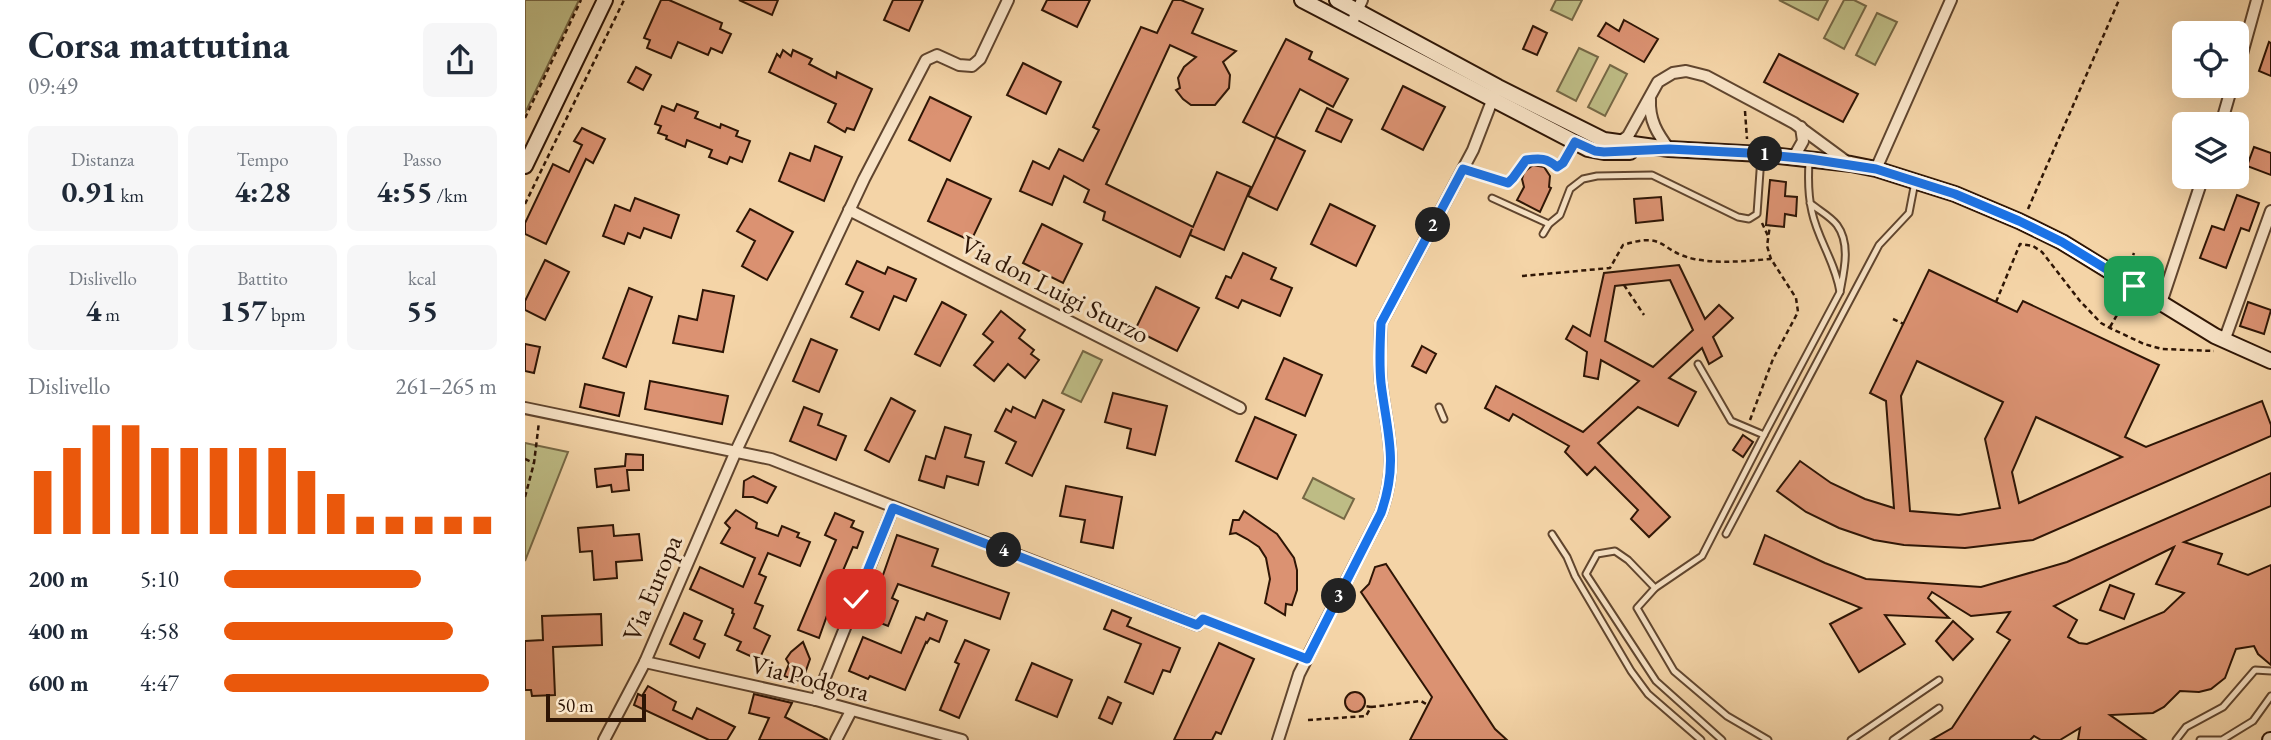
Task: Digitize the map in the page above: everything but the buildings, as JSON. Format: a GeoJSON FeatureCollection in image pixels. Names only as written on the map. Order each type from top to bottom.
{"type":"FeatureCollection","features":[{"type":"Feature","properties":{"kind":"street"},"geometry":{"type":"LineString","coordinates":[[525,166],[605,0]]}},
{"type":"Feature","properties":{"kind":"street","name":"Via Europa"},"geometry":{"type":"LineString","coordinates":[[604,740],[645,662],[736,451],[908,90],[926,60],[937,55],[959,65],[972,66],[980,59],[1008,0]]}},
{"type":"Feature","properties":{"kind":"street"},"geometry":{"type":"LineString","coordinates":[[1301,0],[1495,93],[1592,135],[1618,143],[1669,149],[1755,153],[1851,164],[1876,169],[1955,194],[2041,231],[2161,303],[2222,346],[2271,361]]}},
{"type":"Feature","properties":{"kind":"street"},"geometry":{"type":"LineString","coordinates":[[1876,169],[1951,0]]}},
{"type":"Feature","properties":{"kind":"street"},"geometry":{"type":"LineString","coordinates":[[2249,27],[2256,0]]}},
{"type":"Feature","properties":{"kind":"street"},"geometry":{"type":"LineString","coordinates":[[1337,18],[1349,3]]}},
{"type":"Feature","properties":{"kind":"street"},"geometry":{"type":"LineString","coordinates":[[1349,3],[1351,25]]}},
{"type":"Feature","properties":{"kind":"street"},"geometry":{"type":"LineString","coordinates":[[1349,3],[1575,142],[1604,152],[1669,149]]}},
{"type":"Feature","properties":{"kind":"street"},"geometry":{"type":"LineString","coordinates":[[1618,143],[1628,136],[1658,82],[1673,72],[1692,72],[1706,76],[1801,127],[1851,164]]}},
{"type":"Feature","properties":{"kind":"street"},"geometry":{"type":"LineString","coordinates":[[1278,740],[1307,659],[1381,513],[1389,489],[1390,437],[1380,360],[1381,323],[1463,169],[1495,93]]}},
{"type":"Feature","properties":{"kind":"street"},"geometry":{"type":"LineString","coordinates":[[1651,93],[1655,131],[1669,149]]}},
{"type":"Feature","properties":{"kind":"street"},"geometry":{"type":"LineString","coordinates":[[1794,157],[1803,141],[1801,127]]}},
{"type":"Feature","properties":{"kind":"street"},"geometry":{"type":"LineString","coordinates":[[2161,303],[2199,189]]}},
{"type":"Feature","properties":{"kind":"street","name":"Via don Luigi Sturzo"},"geometry":{"type":"LineString","coordinates":[[849,210],[1240,408]]}},
{"type":"Feature","properties":{"kind":"street"},"geometry":{"type":"LineString","coordinates":[[2222,346],[2271,211]]}},
{"type":"Feature","properties":{"kind":"street"},"geometry":{"type":"LineString","coordinates":[[525,408],[771,459],[1197,625]]}},
{"type":"Feature","properties":{"kind":"street"},"geometry":{"type":"LineString","coordinates":[[816,700],[893,508]]}},
{"type":"Feature","properties":{"kind":"street","name":"Via Podgora"},"geometry":{"type":"LineString","coordinates":[[645,662],[816,700],[851,712],[962,740]]}},
{"type":"Feature","properties":{"kind":"street"},"geometry":{"type":"LineString","coordinates":[[836,740],[851,712]]}},
{"type":"Feature","properties":{"kind":"lane"},"geometry":{"type":"LineString","coordinates":[[1463,169],[1508,183],[1526,160],[1549,160],[1557,167],[1563,163],[1575,142]]}},
{"type":"Feature","properties":{"kind":"lane"},"geometry":{"type":"LineString","coordinates":[[1543,234],[1549,224],[1560,215],[1570,189],[1583,179],[1597,176],[1652,175],[1738,218],[1749,219],[1757,214],[1755,153]]}},
{"type":"Feature","properties":{"kind":"lane"},"geometry":{"type":"LineString","coordinates":[[1810,159],[1808,193],[1814,222],[1837,272],[1840,292]]}},
{"type":"Feature","properties":{"kind":"lane"},"geometry":{"type":"LineString","coordinates":[[1726,534],[1879,245],[1909,213],[1915,182]]}},
{"type":"Feature","properties":{"kind":"lane"},"geometry":{"type":"LineString","coordinates":[[1492,198],[1549,224]]}},
{"type":"Feature","properties":{"kind":"lane"},"geometry":{"type":"LineString","coordinates":[[1768,740],[1727,716],[1674,671],[1637,608],[1655,588],[1702,556],[1840,292],[1845,266],[1843,236],[1836,223],[1810,203]]}},
{"type":"Feature","properties":{"kind":"lane"},"geometry":{"type":"LineString","coordinates":[[1697,364],[1731,421],[1764,435]]}},
{"type":"Feature","properties":{"kind":"lane"},"geometry":{"type":"LineString","coordinates":[[1439,407],[1444,419]]}},
{"type":"Feature","properties":{"kind":"lane"},"geometry":{"type":"LineString","coordinates":[[1552,534],[1642,687],[1702,740]]}},
{"type":"Feature","properties":{"kind":"lane"},"geometry":{"type":"LineString","coordinates":[[1655,588],[1628,560],[1615,551],[1597,554],[1586,574],[1655,681],[1722,740]]}},
{"type":"Feature","properties":{"kind":"lane"},"geometry":{"type":"LineString","coordinates":[[2176,740],[2186,727],[2223,707],[2255,670],[2271,671]]}},
{"type":"Feature","properties":{"kind":"lane"},"geometry":{"type":"LineString","coordinates":[[1851,740],[1939,681]]}},
{"type":"Feature","properties":{"kind":"lane"},"geometry":{"type":"LineString","coordinates":[[2200,740],[2222,740],[2253,722],[2271,696]]}},
{"type":"Feature","properties":{"kind":"lane"},"geometry":{"type":"LineString","coordinates":[[1893,740],[1939,708]]}},
{"type":"Feature","properties":{"kind":"path"},"geometry":{"type":"LineString","coordinates":[[525,118],[581,0]]}},
{"type":"Feature","properties":{"kind":"path"},"geometry":{"type":"LineString","coordinates":[[525,204],[624,0]]}},
{"type":"Feature","properties":{"kind":"path"},"geometry":{"type":"LineString","coordinates":[[2028,209],[2119,0]]}},
{"type":"Feature","properties":{"kind":"path"},"geometry":{"type":"LineString","coordinates":[[1745,107],[1755,153]]}},
{"type":"Feature","properties":{"kind":"path"},"geometry":{"type":"LineString","coordinates":[[1757,214],[1768,236]]}},
{"type":"Feature","properties":{"kind":"path"},"geometry":{"type":"LineString","coordinates":[[1748,428],[1773,359],[1798,312],[1796,298],[1771,259],[1767,246],[1770,225]]}},
{"type":"Feature","properties":{"kind":"path"},"geometry":{"type":"LineString","coordinates":[[1522,276],[1610,268],[1623,245],[1646,238],[1660,241],[1677,254],[1721,263],[1771,259]]}},
{"type":"Feature","properties":{"kind":"path"},"geometry":{"type":"LineString","coordinates":[[1996,302],[2020,244],[2033,246],[2050,260],[2080,301],[2101,323],[2110,328],[2144,344],[2162,349],[2222,346]]}},
{"type":"Feature","properties":{"kind":"path"},"geometry":{"type":"LineString","coordinates":[[2130,264],[2134,253]]}},
{"type":"Feature","properties":{"kind":"path"},"geometry":{"type":"LineString","coordinates":[[1624,285],[1644,315]]}},
{"type":"Feature","properties":{"kind":"path"},"geometry":{"type":"LineString","coordinates":[[2110,328],[2130,293]]}},
{"type":"Feature","properties":{"kind":"path"},"geometry":{"type":"LineString","coordinates":[[1893,319],[1904,324]]}},
{"type":"Feature","properties":{"kind":"path"},"geometry":{"type":"LineString","coordinates":[[525,498],[534,463],[541,411]]}},
{"type":"Feature","properties":{"kind":"path"},"geometry":{"type":"LineString","coordinates":[[525,459],[534,463]]}},
{"type":"Feature","properties":{"kind":"path"},"geometry":{"type":"LineString","coordinates":[[1197,625],[1203,619],[1307,659]]}},
{"type":"Feature","properties":{"kind":"path"},"geometry":{"type":"LineString","coordinates":[[1365,706],[1371,708],[1421,701],[1428,705]]}},
{"type":"Feature","properties":{"kind":"path"},"geometry":{"type":"LineString","coordinates":[[1308,720],[1366,716],[1371,708]]}},
{"type":"Feature","properties":{"kind":"shaded area"},"geometry":{"type":"Polygon","coordinates":[[[525,0],[579,0],[525,113],[525,0]]]}},
{"type":"Feature","properties":{"kind":"shaded area"},"geometry":{"type":"Polygon","coordinates":[[[1556,0],[1582,0],[1572,20],[1551,10],[1556,0]]]}},
{"type":"Feature","properties":{"kind":"shaded area"},"geometry":{"type":"Polygon","coordinates":[[[1779,0],[1828,0],[1818,20],[1779,0]]]}},
{"type":"Feature","properties":{"kind":"shaded area"},"geometry":{"type":"Polygon","coordinates":[[[1844,0],[1854,0],[1866,6],[1844,49],[1824,38],[1844,0]]]}},
{"type":"Feature","properties":{"kind":"shaded area"},"geometry":{"type":"Polygon","coordinates":[[[1877,13],[1897,22],[1875,65],[1856,55],[1877,13]]]}},
{"type":"Feature","properties":{"kind":"shaded area"},"geometry":{"type":"Polygon","coordinates":[[[1579,48],[1598,57],[1576,101],[1557,91],[1579,48]]]}},
{"type":"Feature","properties":{"kind":"shaded area"},"geometry":{"type":"Polygon","coordinates":[[[1610,65],[1627,74],[1605,116],[1588,107],[1610,65]]]}},
{"type":"Feature","properties":{"kind":"shaded area"},"geometry":{"type":"Polygon","coordinates":[[[1083,351],[1102,360],[1081,402],[1062,393],[1083,351]]]}},
{"type":"Feature","properties":{"kind":"shaded area"},"geometry":{"type":"Polygon","coordinates":[[[525,443],[568,452],[525,561],[525,443]]]}},
{"type":"Feature","properties":{"kind":"shaded area"},"geometry":{"type":"Polygon","coordinates":[[[1313,478],[1354,499],[1344,519],[1303,498],[1313,478]]]}},
{"type":"Feature","properties":{"kind":"route"},"geometry":{"type":"LineString","coordinates":[[856,599],[893,508],[1197,625],[1203,619],[1307,659],[1381,513],[1389,489],[1390,437],[1381,382],[1381,323],[1463,169],[1508,183],[1526,160],[1549,160],[1557,167],[1563,163],[1575,142],[1588,149],[1604,152],[1669,149],[1761,154],[1851,164],[1876,169],[1955,194],[1997,211],[2062,242],[2134,286]]}}]}
